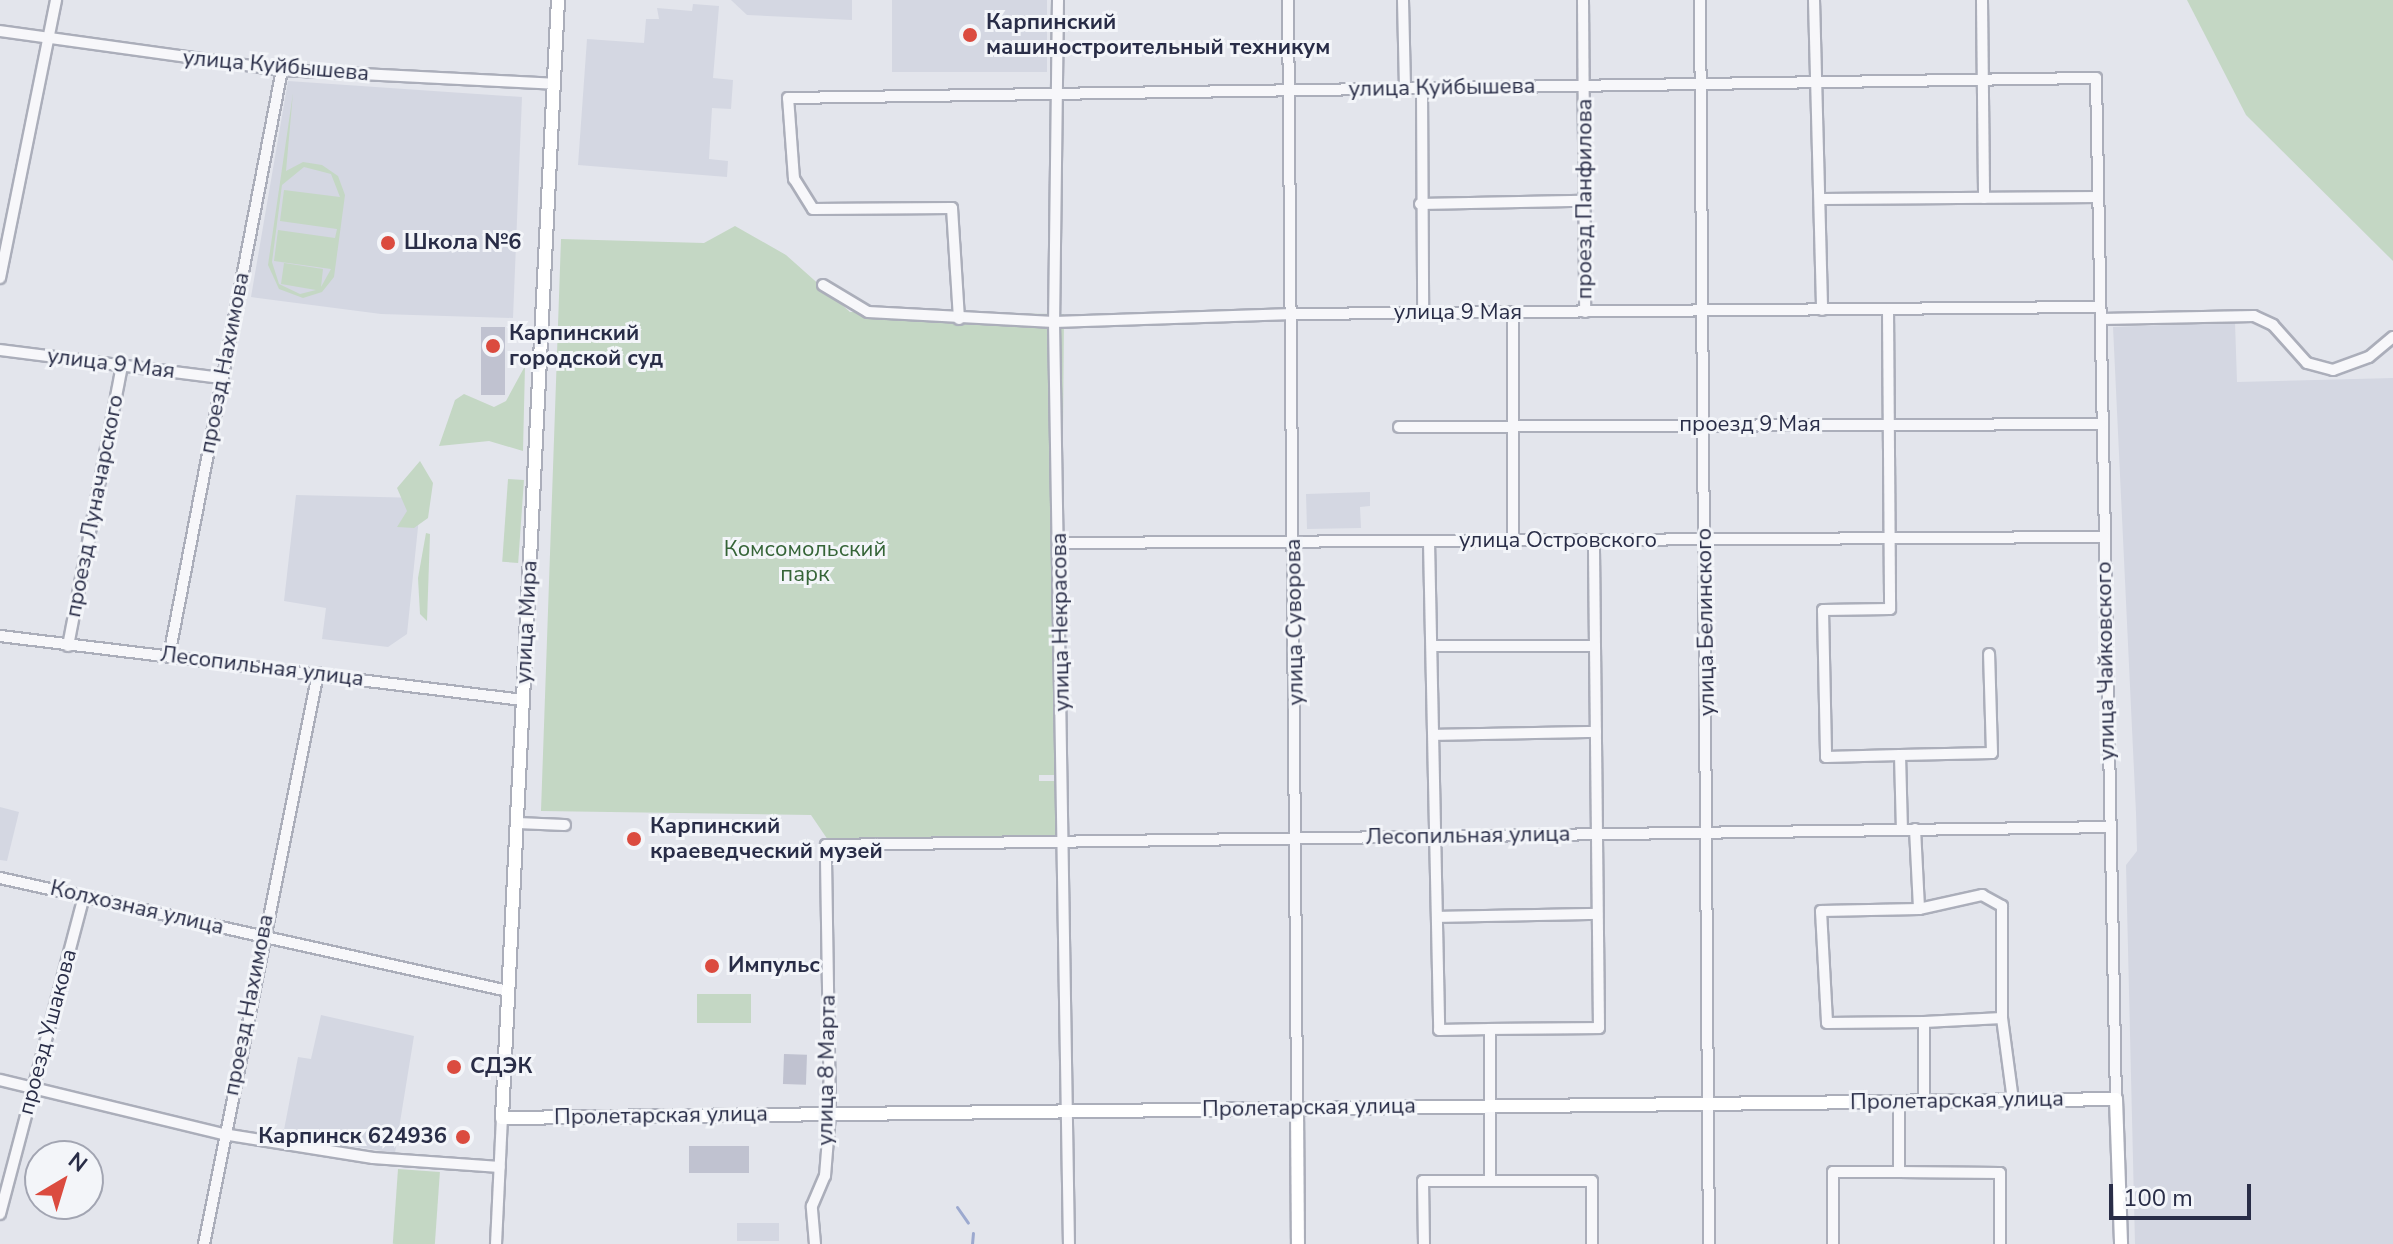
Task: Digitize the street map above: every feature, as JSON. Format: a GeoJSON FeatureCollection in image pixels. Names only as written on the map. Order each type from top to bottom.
{"type":"FeatureCollection","features":[{"type":"Feature","properties":{"kind":"main road","name":"улица Мира"},"geometry":{"type":"LineString","coordinates":[[502,1118],[558,0]]}},
{"type":"Feature","properties":{"kind":"main road","name":"Пролетарская улица"},"geometry":{"type":"LineString","coordinates":[[502,1118],[1297,1108],[1492,1113],[1709,1104],[2116,1099]]}},
{"type":"Feature","properties":{"kind":"main road","name":"улица Чайковского"},"geometry":{"type":"LineString","coordinates":[[2116,1099],[2121,1244]]}},
{"type":"Feature","properties":{"kind":"main road","name":"улица Суворова"},"geometry":{"type":"LineString","coordinates":[[1297,1108],[1298,1244]]}},
{"type":"Feature","properties":{"kind":"street"},"geometry":{"type":"LineString","coordinates":[[0,278],[56,0]]}},
{"type":"Feature","properties":{"kind":"street","name":"улица Некрасова"},"geometry":{"type":"LineString","coordinates":[[1058,0],[1054,322],[1060,543],[1069,1244]]}},
{"type":"Feature","properties":{"kind":"street","name":"улица Суворова"},"geometry":{"type":"LineString","coordinates":[[1288,0],[1298,838],[1297,1108]]}},
{"type":"Feature","properties":{"kind":"street"},"geometry":{"type":"LineString","coordinates":[[1403,0],[1405,89]]}},
{"type":"Feature","properties":{"kind":"street","name":"проезд Панфилова"},"geometry":{"type":"LineString","coordinates":[[1583,0],[1585,312]]}},
{"type":"Feature","properties":{"kind":"street","name":"улица Белинского"},"geometry":{"type":"LineString","coordinates":[[1700,0],[1709,832],[1709,1244]]}},
{"type":"Feature","properties":{"kind":"street"},"geometry":{"type":"LineString","coordinates":[[1814,0],[1822,199],[1822,310]]}},
{"type":"Feature","properties":{"kind":"street"},"geometry":{"type":"LineString","coordinates":[[1982,0],[1986,80],[1984,198]]}},
{"type":"Feature","properties":{"kind":"street","name":"улица Куйбышева"},"geometry":{"type":"LineString","coordinates":[[0,31],[48,41],[282,70],[554,84]]}},
{"type":"Feature","properties":{"kind":"street","name":"проезд Нахимова"},"geometry":{"type":"LineString","coordinates":[[169,656],[282,70]]}},
{"type":"Feature","properties":{"kind":"street","name":"улица Куйбышева"},"geometry":{"type":"LineString","coordinates":[[959,319],[952,208],[813,209],[794,179],[788,98],[2096,78]]}},
{"type":"Feature","properties":{"kind":"street","name":"улица Чайковского"},"geometry":{"type":"LineString","coordinates":[[2096,78],[2116,1099]]}},
{"type":"Feature","properties":{"kind":"street"},"geometry":{"type":"LineString","coordinates":[[1422,89],[1420,204],[1423,313]]}},
{"type":"Feature","properties":{"kind":"street"},"geometry":{"type":"LineString","coordinates":[[1822,199],[2098,197]]}},
{"type":"Feature","properties":{"kind":"street"},"geometry":{"type":"LineString","coordinates":[[1420,204],[1583,201]]}},
{"type":"Feature","properties":{"kind":"street","name":"улица 9 Мая"},"geometry":{"type":"LineString","coordinates":[[823,285],[868,312],[1054,322],[1293,314],[1822,310],[2254,316],[2273,325],[2307,363],[2333,370],[2369,357],[2393,337]]}},
{"type":"Feature","properties":{"kind":"street"},"geometry":{"type":"LineString","coordinates":[[1888,310],[1890,609],[1823,610],[1826,757],[1992,753],[1989,654]]}},
{"type":"Feature","properties":{"kind":"street"},"geometry":{"type":"LineString","coordinates":[[1513,312],[1513,541]]}},
{"type":"Feature","properties":{"kind":"street","name":"улица 9 Мая"},"geometry":{"type":"LineString","coordinates":[[0,350],[222,378]]}},
{"type":"Feature","properties":{"kind":"street","name":"проезд Луначарского"},"geometry":{"type":"LineString","coordinates":[[68,646],[122,366]]}},
{"type":"Feature","properties":{"kind":"street","name":"проезд 9 Мая"},"geometry":{"type":"LineString","coordinates":[[1399,427],[2101,424]]}},
{"type":"Feature","properties":{"kind":"street","name":"улица Островского"},"geometry":{"type":"LineString","coordinates":[[1060,543],[2104,537]]}},
{"type":"Feature","properties":{"kind":"street"},"geometry":{"type":"LineString","coordinates":[[1429,542],[1439,1030],[1599,1028],[1594,541]]}},
{"type":"Feature","properties":{"kind":"street","name":"Лесопильная улица"},"geometry":{"type":"LineString","coordinates":[[0,636],[523,700]]}},
{"type":"Feature","properties":{"kind":"street"},"geometry":{"type":"LineString","coordinates":[[1432,646],[1595,646]]}},
{"type":"Feature","properties":{"kind":"street","name":"проезд Нахимова"},"geometry":{"type":"LineString","coordinates":[[204,1244],[262,936],[318,673]]}},
{"type":"Feature","properties":{"kind":"street"},"geometry":{"type":"LineString","coordinates":[[1434,735],[1596,732]]}},
{"type":"Feature","properties":{"kind":"street"},"geometry":{"type":"LineString","coordinates":[[1900,755],[1902,829]]}},
{"type":"Feature","properties":{"kind":"street"},"geometry":{"type":"LineString","coordinates":[[517,823],[565,825]]}},
{"type":"Feature","properties":{"kind":"street","name":"Лесопильная улица"},"geometry":{"type":"LineString","coordinates":[[826,845],[2110,827]]}},
{"type":"Feature","properties":{"kind":"street"},"geometry":{"type":"LineString","coordinates":[[1915,829],[1919,909]]}},
{"type":"Feature","properties":{"kind":"street","name":"улица 8 Марта"},"geometry":{"type":"LineString","coordinates":[[815,1244],[812,1206],[825,1176],[830,1114],[826,845]]}},
{"type":"Feature","properties":{"kind":"street","name":"Колхозная улица"},"geometry":{"type":"LineString","coordinates":[[0,878],[508,991]]}},
{"type":"Feature","properties":{"kind":"street"},"geometry":{"type":"LineString","coordinates":[[2002,1018],[1827,1023],[1821,911],[1919,909],[1982,895],[2002,906],[2002,1018],[2013,1100]]}},
{"type":"Feature","properties":{"kind":"street","name":"проезд Ушакова"},"geometry":{"type":"LineString","coordinates":[[0,1214],[84,896]]}},
{"type":"Feature","properties":{"kind":"street"},"geometry":{"type":"LineString","coordinates":[[1438,917],[1597,914]]}},
{"type":"Feature","properties":{"kind":"street"},"geometry":{"type":"LineString","coordinates":[[1924,1022],[1924,1101]]}},
{"type":"Feature","properties":{"kind":"street"},"geometry":{"type":"LineString","coordinates":[[1490,1029],[1490,1181]]}},
{"type":"Feature","properties":{"kind":"street"},"geometry":{"type":"LineString","coordinates":[[0,1080],[223,1134],[385,1159],[500,1167]]}},
{"type":"Feature","properties":{"kind":"street"},"geometry":{"type":"LineString","coordinates":[[1899,1101],[1899,1172]]}},
{"type":"Feature","properties":{"kind":"street","name":"улица Мира"},"geometry":{"type":"LineString","coordinates":[[496,1244],[502,1118]]}},
{"type":"Feature","properties":{"kind":"street"},"geometry":{"type":"LineString","coordinates":[[1833,1244],[1833,1172],[2000,1173],[2000,1244]]}},
{"type":"Feature","properties":{"kind":"street"},"geometry":{"type":"LineString","coordinates":[[1424,1244],[1423,1181],[1592,1181],[1592,1244]]}},
{"type":"Feature","properties":{"kind":"shaded area"},"geometry":{"type":"Polygon","coordinates":[[[731,0],[852,0],[852,20],[747,15],[731,0]]]}},
{"type":"Feature","properties":{"kind":"shaded area","name":"Карпинский машиностроительный техникум"},"geometry":{"type":"Polygon","coordinates":[[[892,0],[1047,0],[1047,72],[892,72],[892,0]]]}},
{"type":"Feature","properties":{"kind":"shaded area"},"geometry":{"type":"Polygon","coordinates":[[[693,4],[719,6],[713,78],[733,80],[731,109],[712,108],[709,159],[728,161],[727,177],[578,165],[587,39],[644,43],[646,19],[659,19],[657,8],[692,11],[693,4]]]}},
{"type":"Feature","properties":{"kind":"shaded area","name":"Школа №6"},"geometry":{"type":"Polygon","coordinates":[[[288,81],[522,97],[513,318],[381,314],[251,297],[288,81]]]}},
{"type":"Feature","properties":{"kind":"shaded area"},"geometry":{"type":"Polygon","coordinates":[[[2235,322],[2237,382],[2393,378],[2393,1244],[2135,1244],[2126,865],[2137,851],[2113,327],[2235,322]]]}},
{"type":"Feature","properties":{"kind":"shaded area"},"geometry":{"type":"Polygon","coordinates":[[[1370,492],[1370,506],[1360,507],[1361,528],[1307,529],[1306,494],[1370,492]]]}},
{"type":"Feature","properties":{"kind":"shaded area"},"geometry":{"type":"Polygon","coordinates":[[[296,495],[421,498],[407,634],[388,647],[322,639],[326,608],[284,601],[296,495]]]}},
{"type":"Feature","properties":{"kind":"shaded area"},"geometry":{"type":"Polygon","coordinates":[[[0,807],[19,812],[7,861],[0,860],[0,807]]]}},
{"type":"Feature","properties":{"kind":"shaded area"},"geometry":{"type":"Polygon","coordinates":[[[321,1015],[414,1036],[395,1153],[283,1135],[298,1057],[311,1059],[321,1015]]]}},
{"type":"Feature","properties":{"kind":"shaded area"},"geometry":{"type":"Polygon","coordinates":[[[737,1223],[779,1223],[779,1241],[737,1241],[737,1223]]]}},
{"type":"Feature","properties":{"kind":"green space"},"geometry":{"type":"Polygon","coordinates":[[[2187,0],[2393,0],[2393,261],[2246,115],[2187,0]]]}},
{"type":"Feature","properties":{"kind":"green space"},"geometry":{"type":"Polygon","coordinates":[[[293,93],[286,171],[303,162],[322,165],[338,176],[345,195],[334,277],[322,292],[303,298],[279,289],[268,265],[293,93]],[[304,167],[282,185],[272,262],[279,284],[300,294],[316,290],[281,284],[284,263],[323,269],[321,287],[331,269],[274,261],[278,230],[335,238],[337,229],[280,221],[284,190],[340,197],[331,174],[304,167]]]}},
{"type":"Feature","properties":{"kind":"green space","name":"Комсомольский парк"},"geometry":{"type":"Polygon","coordinates":[[[735,226],[786,255],[850,312],[1064,314],[1060,775],[1039,775],[1039,781],[1059,781],[1059,841],[828,840],[811,815],[541,811],[561,239],[704,243],[735,226]]]}},
{"type":"Feature","properties":{"kind":"green space"},"geometry":{"type":"Polygon","coordinates":[[[525,366],[523,451],[489,441],[439,446],[455,400],[464,394],[494,407],[506,401],[525,366]]]}},
{"type":"Feature","properties":{"kind":"green space"},"geometry":{"type":"Polygon","coordinates":[[[420,461],[433,483],[428,518],[414,528],[397,527],[407,511],[397,488],[420,461]]]}},
{"type":"Feature","properties":{"kind":"green space"},"geometry":{"type":"Polygon","coordinates":[[[508,479],[524,480],[518,563],[502,562],[508,479]]]}},
{"type":"Feature","properties":{"kind":"green space"},"geometry":{"type":"Polygon","coordinates":[[[426,533],[430,534],[427,621],[420,614],[418,578],[426,533]]]}},
{"type":"Feature","properties":{"kind":"green space"},"geometry":{"type":"Polygon","coordinates":[[[697,994],[751,994],[751,1023],[697,1023],[697,994]]]}},
{"type":"Feature","properties":{"kind":"green space"},"geometry":{"type":"Polygon","coordinates":[[[398,1169],[440,1172],[435,1244],[393,1244],[398,1169]]]}},
{"type":"Feature","properties":{"kind":"building","name":"Карпинский городской суд"},"geometry":{"type":"Polygon","coordinates":[[[481,327],[505,327],[505,395],[481,395],[481,327]]]}},
{"type":"Feature","properties":{"kind":"building"},"geometry":{"type":"Polygon","coordinates":[[[784,1054],[807,1055],[806,1085],[783,1084],[784,1054]]]}},
{"type":"Feature","properties":{"kind":"building"},"geometry":{"type":"Polygon","coordinates":[[[689,1146],[749,1146],[749,1173],[689,1173],[689,1146]]]}},
{"type":"Feature","properties":{"kind":"waterway"},"geometry":{"type":"LineString","coordinates":[[957,1207],[968,1223]]}},
{"type":"Feature","properties":{"kind":"waterway"},"geometry":{"type":"LineString","coordinates":[[972,1244],[973,1233]]}},
{"type":"Feature","properties":{"kind":"place","name":"Карпинский машиностроительный техникум"},"geometry":{"type":"Point","coordinates":[970,35]}},
{"type":"Feature","properties":{"kind":"place","name":"Школа №6"},"geometry":{"type":"Point","coordinates":[388,243]}},
{"type":"Feature","properties":{"kind":"place","name":"Карпинский городской суд"},"geometry":{"type":"Point","coordinates":[493,346]}},
{"type":"Feature","properties":{"kind":"place","name":"Карпинский краеведческий музей"},"geometry":{"type":"Point","coordinates":[634,839]}},
{"type":"Feature","properties":{"kind":"place","name":"Импульс"},"geometry":{"type":"Point","coordinates":[712,966]}},
{"type":"Feature","properties":{"kind":"place","name":"СДЭК"},"geometry":{"type":"Point","coordinates":[454,1067]}},
{"type":"Feature","properties":{"kind":"place","name":"Карпинск 624936"},"geometry":{"type":"Point","coordinates":[463,1137]}}]}
